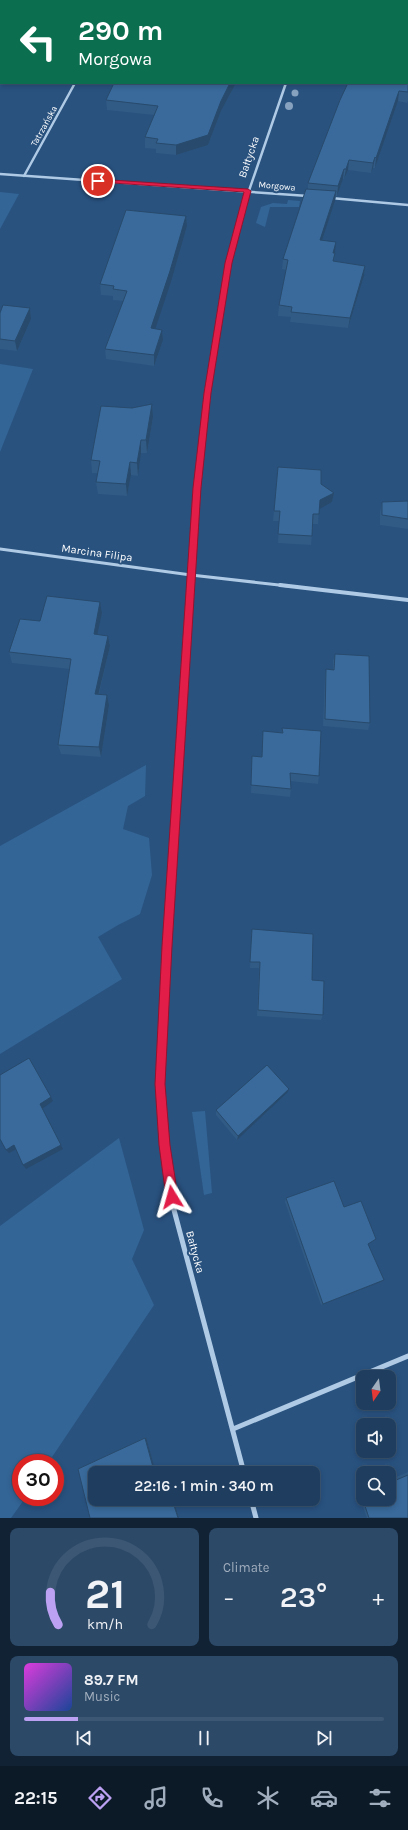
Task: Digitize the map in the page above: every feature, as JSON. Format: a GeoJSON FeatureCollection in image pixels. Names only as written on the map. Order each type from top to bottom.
{"type":"FeatureCollection","features":[{"type":"Feature","properties":{"kind":"street","name":"Tatrzańska"},"geometry":{"type":"LineString","coordinates":[[24,176],[74,84]]}},
{"type":"Feature","properties":{"kind":"street","name":"Bałtycka"},"geometry":{"type":"LineString","coordinates":[[242,1466],[174,1210],[164,1145],[160,1084],[167,946],[191,575],[197,488],[207,393],[229,263],[248,191],[286,84]]}},
{"type":"Feature","properties":{"kind":"street","name":"Morgowa"},"geometry":{"type":"LineString","coordinates":[[0,174],[315,197]]}},
{"type":"Feature","properties":{"kind":"street"},"geometry":{"type":"LineString","coordinates":[[323,197],[408,205]]}},
{"type":"Feature","properties":{"kind":"street","name":"Marcina Filipa"},"geometry":{"type":"LineString","coordinates":[[0,549],[191,575],[408,600]]}},
{"type":"Feature","properties":{"kind":"street"},"geometry":{"type":"LineString","coordinates":[[233,1429],[408,1356]]}},
{"type":"Feature","properties":{"kind":"street"},"geometry":{"type":"LineString","coordinates":[[253,1506],[256,1518]]}},
{"type":"Feature","properties":{"kind":"shaded area"},"geometry":{"type":"Polygon","coordinates":[[[0,192],[19,194],[0,229],[0,192]]]}},
{"type":"Feature","properties":{"kind":"shaded area"},"geometry":{"type":"Polygon","coordinates":[[[288,200],[300,201],[299,207],[270,207],[265,227],[256,223],[261,207],[273,203],[287,204],[288,200]]]}},
{"type":"Feature","properties":{"kind":"shaded area"},"geometry":{"type":"Polygon","coordinates":[[[0,364],[33,369],[0,452],[0,364]]]}},
{"type":"Feature","properties":{"kind":"shaded area"},"geometry":{"type":"Polygon","coordinates":[[[146,765],[145,796],[128,806],[123,829],[149,838],[152,875],[140,914],[98,937],[122,979],[0,1054],[0,846],[146,765]]]}},
{"type":"Feature","properties":{"kind":"shaded area"},"geometry":{"type":"Polygon","coordinates":[[[205,1111],[212,1193],[204,1195],[192,1112],[205,1111]]]}},
{"type":"Feature","properties":{"kind":"shaded area"},"geometry":{"type":"Polygon","coordinates":[[[119,1138],[144,1230],[132,1259],[154,1305],[54,1454],[12,1454],[12,1506],[20,1506],[11,1518],[0,1518],[0,1226],[119,1138]]]}},
{"type":"Feature","properties":{"kind":"building"},"geometry":{"type":"Polygon","coordinates":[[[114,84],[230,84],[221,101],[208,135],[176,145],[156,143],[158,139],[145,137],[158,106],[106,100],[114,84]]]}},
{"type":"Feature","properties":{"kind":"building"},"geometry":{"type":"Polygon","coordinates":[[[348,84],[408,84],[408,92],[399,91],[373,163],[349,160],[338,186],[308,183],[348,84]]]}},
{"type":"Feature","properties":{"kind":"building"},"geometry":{"type":"Polygon","coordinates":[[[306,189],[336,191],[320,240],[336,242],[333,253],[335,253],[333,261],[365,266],[350,318],[291,312],[292,307],[279,305],[288,260],[283,259],[306,189]]]}},
{"type":"Feature","properties":{"kind":"building"},"geometry":{"type":"Polygon","coordinates":[[[126,210],[186,216],[151,328],[162,330],[154,355],[105,349],[127,291],[113,289],[114,286],[100,284],[126,210]]]}},
{"type":"Feature","properties":{"kind":"building"},"geometry":{"type":"Polygon","coordinates":[[[3,305],[30,308],[15,341],[0,339],[0,313],[3,305]]]}},
{"type":"Feature","properties":{"kind":"building"},"geometry":{"type":"Polygon","coordinates":[[[152,404],[146,440],[141,440],[137,463],[130,462],[126,484],[96,482],[100,461],[91,460],[101,406],[132,408],[152,404]]]}},
{"type":"Feature","properties":{"kind":"building"},"geometry":{"type":"Polygon","coordinates":[[[278,467],[321,470],[321,484],[334,493],[320,500],[319,514],[313,514],[312,536],[278,534],[280,511],[274,511],[278,467]]]}},
{"type":"Feature","properties":{"kind":"building"},"geometry":{"type":"Polygon","coordinates":[[[408,501],[408,519],[382,515],[382,502],[408,501]]]}},
{"type":"Feature","properties":{"kind":"building"},"geometry":{"type":"Polygon","coordinates":[[[47,596],[100,602],[94,634],[108,636],[95,694],[107,695],[99,747],[58,745],[71,659],[9,652],[20,619],[40,621],[47,596]]]}},
{"type":"Feature","properties":{"kind":"building"},"geometry":{"type":"Polygon","coordinates":[[[335,654],[369,656],[370,723],[325,719],[326,669],[334,670],[335,654]]]}},
{"type":"Feature","properties":{"kind":"building"},"geometry":{"type":"Polygon","coordinates":[[[282,728],[321,731],[319,776],[290,773],[291,789],[251,785],[252,756],[262,757],[263,731],[283,733],[282,728]]]}},
{"type":"Feature","properties":{"kind":"building"},"geometry":{"type":"Polygon","coordinates":[[[252,929],[313,934],[312,980],[324,981],[323,1015],[258,1010],[260,962],[250,962],[252,929]]]}},
{"type":"Feature","properties":{"kind":"building"},"geometry":{"type":"Polygon","coordinates":[[[29,1058],[51,1097],[40,1104],[61,1145],[23,1165],[14,1145],[6,1150],[0,1139],[0,1075],[29,1058]]]}},
{"type":"Feature","properties":{"kind":"building"},"geometry":{"type":"Polygon","coordinates":[[[267,1065],[289,1089],[238,1136],[216,1110],[267,1065]]]}},
{"type":"Feature","properties":{"kind":"building"},"geometry":{"type":"Polygon","coordinates":[[[334,1181],[344,1207],[361,1201],[376,1239],[368,1244],[384,1280],[323,1304],[286,1198],[334,1181]]]}},
{"type":"Feature","properties":{"kind":"building"},"geometry":{"type":"Polygon","coordinates":[[[145,1438],[153,1466],[88,1466],[88,1506],[174,1506],[178,1518],[90,1518],[78,1469],[145,1438]]]}},
{"type":"Feature","properties":{"kind":"building"},"geometry":{"type":"Polygon","coordinates":[[[408,1475],[408,1518],[369,1518],[365,1506],[396,1506],[396,1480],[408,1475]]]}},
{"type":"Feature","properties":{"kind":"route"},"geometry":{"type":"LineString","coordinates":[[98,181],[248,191],[229,263],[207,393],[197,488],[167,946],[160,1084],[164,1145],[172,1197]]}}]}
